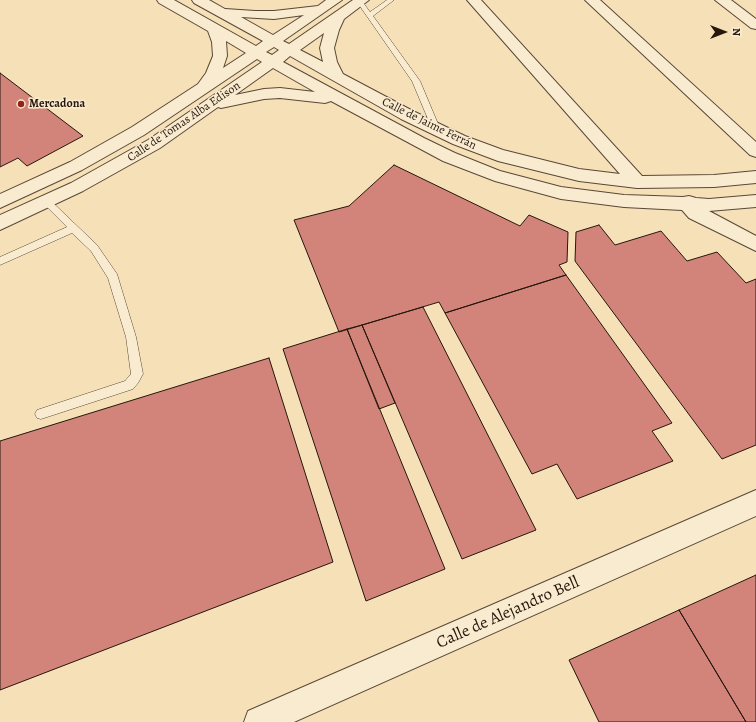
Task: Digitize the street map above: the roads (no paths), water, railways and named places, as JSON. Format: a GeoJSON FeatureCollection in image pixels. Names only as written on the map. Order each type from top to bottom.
{"type":"FeatureCollection","features":[{"type":"Feature","properties":{"kind":"street","name":"Calle de Jaime Ferrán"},"geometry":{"type":"LineString","coordinates":[[164,0],[273,63],[418,142],[449,157],[495,175],[561,193],[624,201],[688,205],[710,205],[756,201]]}},
{"type":"Feature","properties":{"kind":"street","name":"Calle de Jaime Ferrán"},"geometry":{"type":"LineString","coordinates":[[199,0],[273,42],[437,130],[481,149],[524,162],[579,175],[637,182],[714,181],[756,177]]}},
{"type":"Feature","properties":{"kind":"street"},"geometry":{"type":"LineString","coordinates":[[474,0],[637,182]]}},
{"type":"Feature","properties":{"kind":"street"},"geometry":{"type":"LineString","coordinates":[[592,0],[756,151]]}},
{"type":"Feature","properties":{"kind":"street"},"geometry":{"type":"LineString","coordinates":[[722,0],[756,25]]}},
{"type":"Feature","properties":{"kind":"street","name":"Calle de Tomas Alba Edison"},"geometry":{"type":"LineString","coordinates":[[0,223],[47,202],[134,156],[212,105],[361,1]]}},
{"type":"Feature","properties":{"kind":"street","name":"Calle de Jaime Ferrán"},"geometry":{"type":"LineString","coordinates":[[216,10],[255,16],[274,16],[298,13],[331,3]]}},
{"type":"Feature","properties":{"kind":"street","name":"Calle de Tomas Alba Edison"},"geometry":{"type":"LineString","coordinates":[[0,202],[38,185],[109,148],[198,92],[331,3]]}},
{"type":"Feature","properties":{"kind":"street"},"geometry":{"type":"LineString","coordinates":[[337,76],[330,62],[327,48],[332,30],[338,17]]}},
{"type":"Feature","properties":{"kind":"street","name":"Calle de Tomas Alba Edison"},"geometry":{"type":"LineString","coordinates":[[198,92],[213,74],[218,64],[220,51],[214,28]]}},
{"type":"Feature","properties":{"kind":"street","name":"Calle de Jaime Ferrán"},"geometry":{"type":"LineString","coordinates":[[212,105],[259,95],[280,93],[338,99]]}},
{"type":"Feature","properties":{"kind":"street"},"geometry":{"type":"LineString","coordinates":[[714,181],[698,190],[691,197],[688,205],[704,218],[756,244]]}},
{"type":"Feature","properties":{"kind":"street","name":"Calle de Alejandro Bell"},"geometry":{"type":"LineString","coordinates":[[260,722],[756,503]]}},
{"type":"Feature","properties":{"kind":"lane"},"geometry":{"type":"LineString","coordinates":[[370,15],[391,0]]}},
{"type":"Feature","properties":{"kind":"lane"},"geometry":{"type":"LineString","coordinates":[[361,1],[416,82],[437,130]]}},
{"type":"Feature","properties":{"kind":"lane"},"geometry":{"type":"LineString","coordinates":[[41,414],[129,385],[137,374],[131,337],[113,277],[94,248],[47,202]]}},
{"type":"Feature","properties":{"kind":"lane"},"geometry":{"type":"LineString","coordinates":[[0,261],[74,228]]}},
{"type":"Feature","properties":{"kind":"place","name":"Mercadona"},"geometry":{"type":"Point","coordinates":[21,104]}}]}
